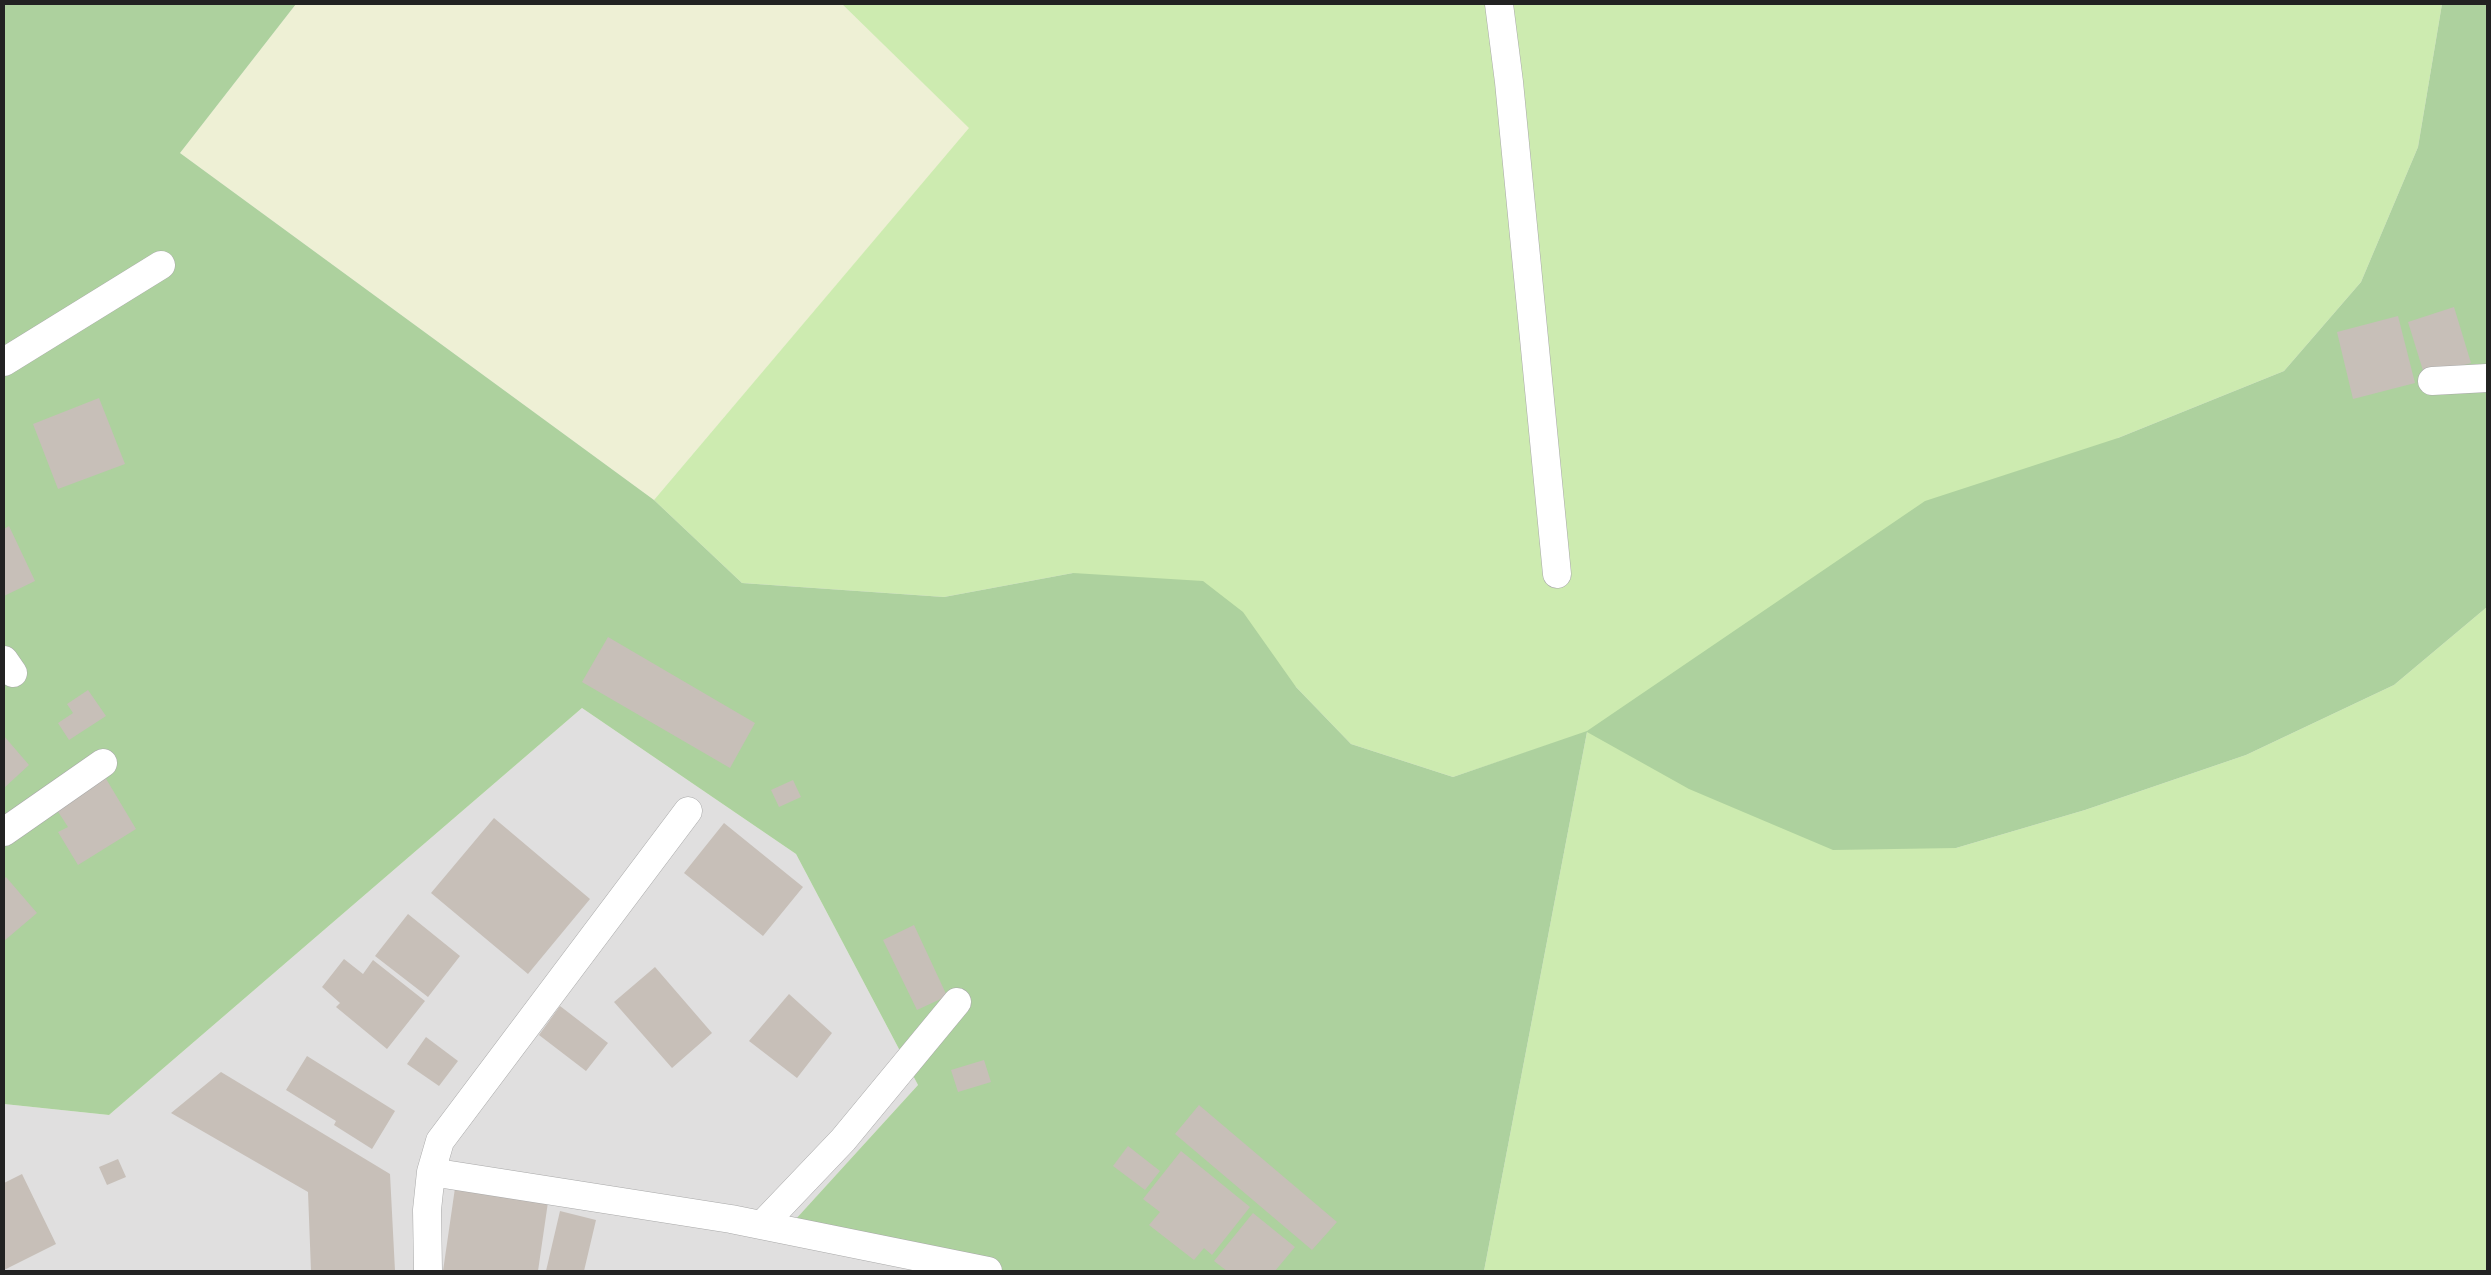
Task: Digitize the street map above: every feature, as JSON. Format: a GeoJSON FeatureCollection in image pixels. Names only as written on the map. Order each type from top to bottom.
{"type":"FeatureCollection","features":[{"type":"Feature","properties":{"kind":"street"},"geometry":{"type":"LineString","coordinates":[[1499,4],[1509,82],[1557,574]]}},
{"type":"Feature","properties":{"kind":"street"},"geometry":{"type":"LineString","coordinates":[[4,362],[161,265]]}},
{"type":"Feature","properties":{"kind":"street"},"geometry":{"type":"LineString","coordinates":[[2432,381],[2487,378]]}},
{"type":"Feature","properties":{"kind":"street"},"geometry":{"type":"LineString","coordinates":[[4,832],[103,763]]}},
{"type":"Feature","properties":{"kind":"street"},"geometry":{"type":"LineString","coordinates":[[428,1271],[427,1210],[431,1172],[440,1141],[688,811]]}},
{"type":"Feature","properties":{"kind":"street"},"geometry":{"type":"LineString","coordinates":[[762,1225],[843,1140],[957,1002]]}},
{"type":"Feature","properties":{"kind":"street"},"geometry":{"type":"LineString","coordinates":[[431,1172],[762,1225],[988,1271]]}},
{"type":"Feature","properties":{"kind":"shaded area"},"geometry":{"type":"Polygon","coordinates":[[[582,708],[796,854],[918,1085],[785,1231],[983,1271],[4,1271],[4,1104],[109,1115],[582,708]]]}},
{"type":"Feature","properties":{"kind":"green space"},"geometry":{"type":"Polygon","coordinates":[[[4,4],[296,4],[180,153],[654,500],[742,583],[944,597],[1073,573],[1203,581],[1243,612],[1296,687],[1351,744],[1453,777],[1587,731],[1925,501],[2118,438],[2284,371],[2361,282],[2418,147],[2442,4],[2487,4],[2487,607],[2394,685],[2246,755],[2085,810],[1956,848],[1833,850],[1689,789],[1587,732],[1484,1271],[983,1271],[784,1232],[918,1085],[796,854],[582,708],[109,1115],[4,1104],[4,4]]]}},
{"type":"Feature","properties":{"kind":"green space"},"geometry":{"type":"Polygon","coordinates":[[[296,4],[842,4],[970,128],[654,500],[180,153],[296,4]]]}},
{"type":"Feature","properties":{"kind":"green space"},"geometry":{"type":"Polygon","coordinates":[[[842,4],[2442,4],[2418,147],[2361,282],[2284,371],[2118,438],[1956,848],[2085,810],[2246,755],[2394,685],[2487,607],[2487,1271],[1484,1271],[1587,732],[1453,777],[1351,744],[1296,687],[1073,573],[944,597],[742,583],[654,500],[969,128],[842,4]]]}},
{"type":"Feature","properties":{"kind":"building"},"geometry":{"type":"Polygon","coordinates":[[[2454,307],[2471,363],[2425,377],[2408,322],[2454,307]]]}},
{"type":"Feature","properties":{"kind":"building"},"geometry":{"type":"Polygon","coordinates":[[[2398,316],[2415,383],[2353,399],[2337,332],[2398,316]]]}},
{"type":"Feature","properties":{"kind":"building"},"geometry":{"type":"Polygon","coordinates":[[[99,398],[125,464],[58,489],[33,424],[99,398]]]}},
{"type":"Feature","properties":{"kind":"building"},"geometry":{"type":"Polygon","coordinates":[[[9,526],[35,581],[4,596],[4,529],[9,526]]]}},
{"type":"Feature","properties":{"kind":"building"},"geometry":{"type":"Polygon","coordinates":[[[608,637],[755,723],[730,768],[582,682],[608,637]]]}},
{"type":"Feature","properties":{"kind":"building"},"geometry":{"type":"Polygon","coordinates":[[[88,690],[106,716],[69,740],[58,723],[73,713],[67,704],[88,690]]]}},
{"type":"Feature","properties":{"kind":"building"},"geometry":{"type":"Polygon","coordinates":[[[4,736],[29,765],[4,788],[4,736]]]}},
{"type":"Feature","properties":{"kind":"building"},"geometry":{"type":"Polygon","coordinates":[[[105,777],[136,829],[78,865],[58,832],[68,827],[55,807],[105,777]]]}},
{"type":"Feature","properties":{"kind":"building"},"geometry":{"type":"Polygon","coordinates":[[[793,780],[801,797],[779,807],[771,790],[793,780]]]}},
{"type":"Feature","properties":{"kind":"building"},"geometry":{"type":"Polygon","coordinates":[[[494,818],[590,899],[528,974],[431,893],[494,818]]]}},
{"type":"Feature","properties":{"kind":"building"},"geometry":{"type":"Polygon","coordinates":[[[724,823],[803,887],[763,936],[684,873],[724,823]]]}},
{"type":"Feature","properties":{"kind":"building"},"geometry":{"type":"Polygon","coordinates":[[[6,877],[37,913],[4,941],[4,879],[6,877]]]}},
{"type":"Feature","properties":{"kind":"building"},"geometry":{"type":"Polygon","coordinates":[[[408,914],[460,956],[428,997],[375,956],[408,914]]]}},
{"type":"Feature","properties":{"kind":"building"},"geometry":{"type":"Polygon","coordinates":[[[914,925],[947,996],[917,1010],[883,940],[914,925]]]}},
{"type":"Feature","properties":{"kind":"building"},"geometry":{"type":"Polygon","coordinates":[[[344,959],[363,974],[373,960],[425,1001],[387,1049],[336,1007],[340,1003],[322,987],[344,959]]]}},
{"type":"Feature","properties":{"kind":"building"},"geometry":{"type":"Polygon","coordinates":[[[655,967],[712,1033],[672,1068],[614,1002],[655,967]]]}},
{"type":"Feature","properties":{"kind":"building"},"geometry":{"type":"Polygon","coordinates":[[[789,994],[832,1033],[797,1078],[749,1041],[789,994]]]}},
{"type":"Feature","properties":{"kind":"building"},"geometry":{"type":"Polygon","coordinates":[[[560,1006],[608,1043],[586,1071],[539,1035],[560,1006]]]}},
{"type":"Feature","properties":{"kind":"building"},"geometry":{"type":"Polygon","coordinates":[[[426,1037],[458,1061],[439,1086],[407,1064],[426,1037]]]}},
{"type":"Feature","properties":{"kind":"building"},"geometry":{"type":"Polygon","coordinates":[[[307,1056],[395,1111],[372,1149],[334,1125],[336,1121],[286,1090],[307,1056]]]}},
{"type":"Feature","properties":{"kind":"building"},"geometry":{"type":"Polygon","coordinates":[[[984,1060],[991,1082],[958,1092],[951,1070],[984,1060]]]}},
{"type":"Feature","properties":{"kind":"building"},"geometry":{"type":"Polygon","coordinates":[[[221,1072],[390,1174],[395,1271],[311,1271],[308,1192],[171,1113],[221,1072]]]}},
{"type":"Feature","properties":{"kind":"building"},"geometry":{"type":"Polygon","coordinates":[[[1199,1105],[1337,1222],[1312,1250],[1175,1134],[1199,1105]]]}},
{"type":"Feature","properties":{"kind":"building"},"geometry":{"type":"Polygon","coordinates":[[[1128,1146],[1160,1171],[1145,1190],[1113,1166],[1128,1146]]]}},
{"type":"Feature","properties":{"kind":"building"},"geometry":{"type":"Polygon","coordinates":[[[1181,1151],[1250,1207],[1212,1255],[1204,1248],[1194,1260],[1149,1225],[1160,1212],[1143,1199],[1181,1151]]]}},
{"type":"Feature","properties":{"kind":"building"},"geometry":{"type":"Polygon","coordinates":[[[118,1159],[126,1177],[107,1185],[99,1167],[118,1159]]]}},
{"type":"Feature","properties":{"kind":"building"},"geometry":{"type":"Polygon","coordinates":[[[22,1174],[56,1244],[4,1270],[4,1183],[22,1174]]]}},
{"type":"Feature","properties":{"kind":"building"},"geometry":{"type":"Polygon","coordinates":[[[455,1188],[548,1202],[538,1271],[443,1271],[455,1188]]]}},
{"type":"Feature","properties":{"kind":"building"},"geometry":{"type":"Polygon","coordinates":[[[560,1211],[596,1220],[584,1271],[546,1271],[560,1211]]]}},
{"type":"Feature","properties":{"kind":"building"},"geometry":{"type":"Polygon","coordinates":[[[1253,1213],[1295,1247],[1275,1271],[1227,1271],[1214,1261],[1253,1213]]]}}]}
